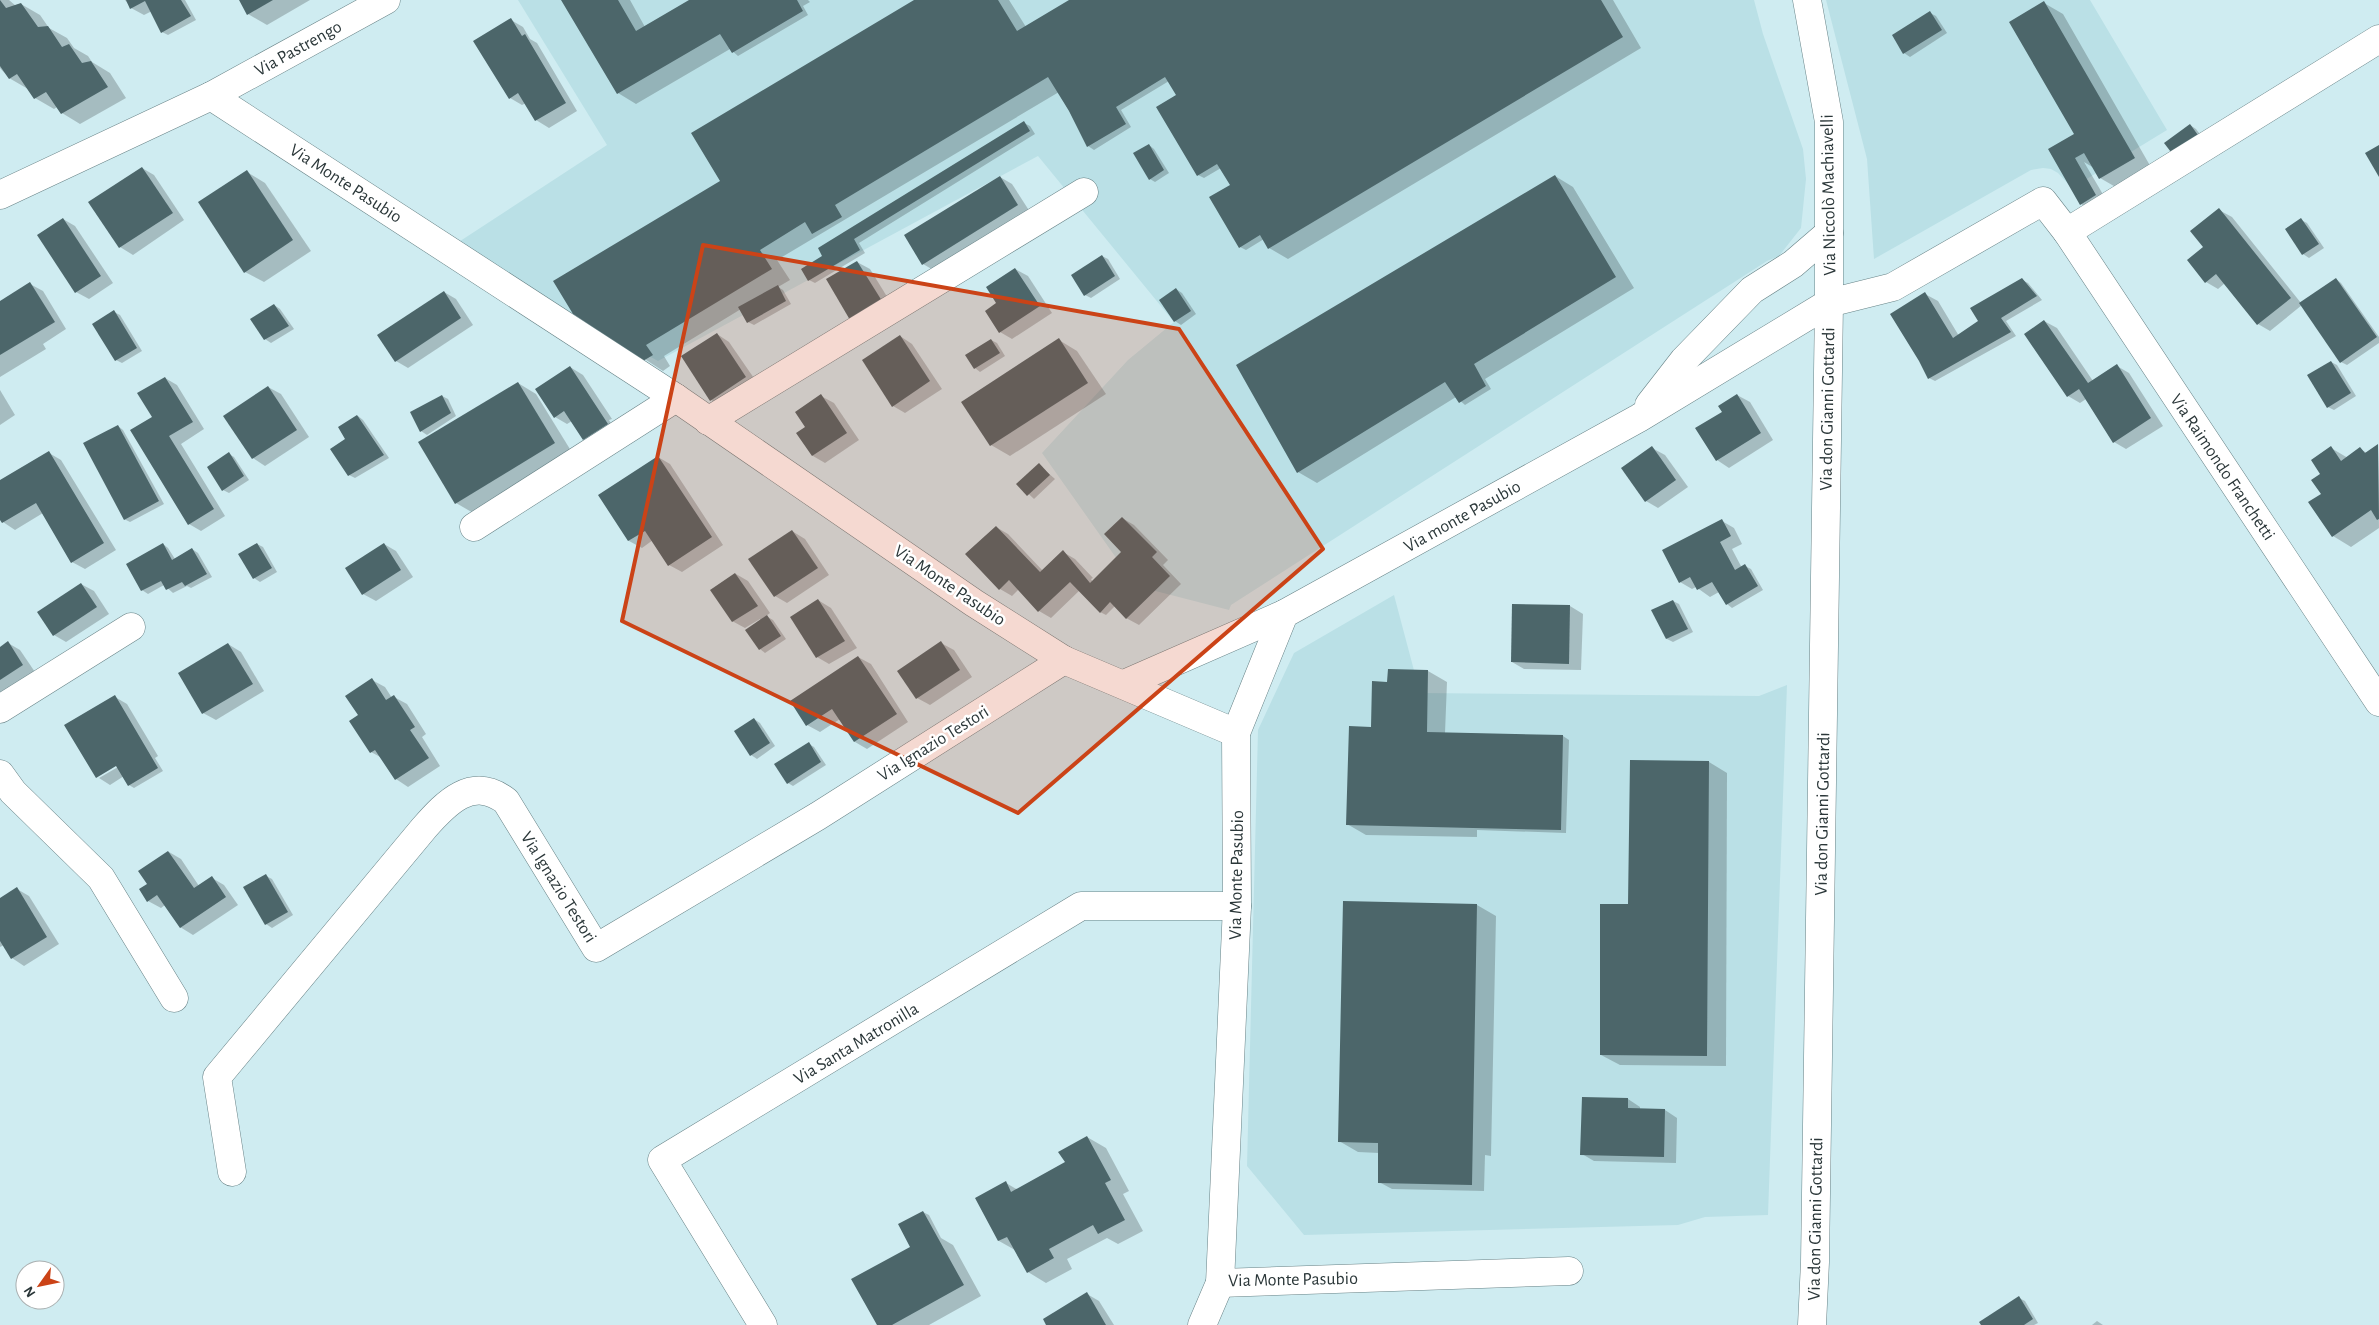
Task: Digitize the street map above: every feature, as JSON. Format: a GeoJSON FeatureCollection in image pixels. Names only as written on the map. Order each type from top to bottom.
{"type":"FeatureCollection","features":[{"type":"Feature","properties":{"kind":"street","name":"Via Pastrengo"},"geometry":{"type":"LineString","coordinates":[[211,96],[386,0]]}},
{"type":"Feature","properties":{"kind":"street","name":"Via Niccolò Machiavelli"},"geometry":{"type":"LineString","coordinates":[[1807,0],[1829,122],[1829,303]]}},
{"type":"Feature","properties":{"kind":"street"},"geometry":{"type":"LineString","coordinates":[[2067,232],[2379,39]]}},
{"type":"Feature","properties":{"kind":"street"},"geometry":{"type":"LineString","coordinates":[[0,195],[211,96]]}},
{"type":"Feature","properties":{"kind":"street","name":"Via Monte Pasubio"},"geometry":{"type":"LineString","coordinates":[[211,96],[676,398],[974,603],[1064,660],[1236,733],[1237,906],[1220,1283],[1569,1271]]}},
{"type":"Feature","properties":{"kind":"street"},"geometry":{"type":"LineString","coordinates":[[708,420],[1084,192]]}},
{"type":"Feature","properties":{"kind":"street","name":"Via Raimondo Franchetti"},"geometry":{"type":"LineString","coordinates":[[1829,303],[1893,287],[2043,201],[2067,232],[2379,702]]}},
{"type":"Feature","properties":{"kind":"street","name":"Via monte Pasubio"},"geometry":{"type":"LineString","coordinates":[[1639,418],[1684,360],[1752,290],[1793,264],[1829,233]]}},
{"type":"Feature","properties":{"kind":"street","name":"Via monte Pasubio"},"geometry":{"type":"LineString","coordinates":[[1124,684],[1284,614],[1639,418],[1829,303]]}},
{"type":"Feature","properties":{"kind":"street","name":"Via don Gianni Gottardi"},"geometry":{"type":"LineString","coordinates":[[1812,1325],[1815,1262],[1829,303]]}},
{"type":"Feature","properties":{"kind":"street"},"geometry":{"type":"LineString","coordinates":[[474,527],[676,398]]}},
{"type":"Feature","properties":{"kind":"street"},"geometry":{"type":"LineString","coordinates":[[1236,733],[1284,614]]}},
{"type":"Feature","properties":{"kind":"street"},"geometry":{"type":"LineString","coordinates":[[0,709],[131,627]]}},
{"type":"Feature","properties":{"kind":"street","name":"Via Ignazio Testori"},"geometry":{"type":"LineString","coordinates":[[232,1172],[217,1077],[424,828],[452,801],[475,790],[497,794],[506,800],[596,948],[818,816],[1064,660]]}},
{"type":"Feature","properties":{"kind":"street"},"geometry":{"type":"LineString","coordinates":[[0,774],[13,792],[101,878],[174,998]]}},
{"type":"Feature","properties":{"kind":"street","name":"Via Santa Matronilla"},"geometry":{"type":"LineString","coordinates":[[763,1325],[662,1160],[1081,906],[1237,906]]}},
{"type":"Feature","properties":{"kind":"street"},"geometry":{"type":"LineString","coordinates":[[1202,1325],[1220,1283]]}},
{"type":"Feature","properties":{"kind":"highlighted area"},"geometry":{"type":"Polygon","coordinates":[[[703,245],[1179,329],[1323,549],[1018,813],[622,621],[703,245]]]}},
{"type":"Feature","properties":{"kind":"shaded area"},"geometry":{"type":"Polygon","coordinates":[[[518,0],[1754,0],[1763,34],[1803,149],[1806,179],[1801,228],[1779,256],[1767,261],[1231,605],[1229,610],[1136,586],[1042,453],[1128,360],[1174,322],[1038,156],[658,361],[451,247],[607,145],[518,0]]]}},
{"type":"Feature","properties":{"kind":"shaded area"},"geometry":{"type":"Polygon","coordinates":[[[1826,0],[2090,0],[2167,130],[2072,188],[2058,173],[2051,169],[2031,170],[1874,259],[1867,159],[1826,0]]]}},
{"type":"Feature","properties":{"kind":"shaded area"},"geometry":{"type":"Polygon","coordinates":[[[1394,595],[1420,693],[1759,696],[1787,685],[1768,1215],[1705,1217],[1678,1225],[1304,1235],[1247,1166],[1258,730],[1294,653],[1394,595]]]}},
{"type":"Feature","properties":{"kind":"building"},"geometry":{"type":"Polygon","coordinates":[[[0,0],[6,8],[21,3],[38,27],[48,26],[62,47],[69,44],[82,63],[91,61],[108,87],[61,114],[46,92],[34,99],[17,74],[9,79],[0,66],[0,0]]]}},
{"type":"Feature","properties":{"kind":"building"},"geometry":{"type":"Polygon","coordinates":[[[126,0],[181,0],[191,16],[161,33],[145,1],[130,9],[126,0]]]}},
{"type":"Feature","properties":{"kind":"building"},"geometry":{"type":"Polygon","coordinates":[[[239,0],[273,0],[247,15],[239,0]]]}},
{"type":"Feature","properties":{"kind":"building"},"geometry":{"type":"Polygon","coordinates":[[[561,0],[618,0],[636,31],[689,0],[797,0],[803,11],[732,53],[720,34],[617,94],[561,0]]]}},
{"type":"Feature","properties":{"kind":"building"},"geometry":{"type":"Polygon","coordinates":[[[914,0],[998,0],[1017,31],[1069,0],[1601,0],[1623,37],[1268,249],[1260,235],[1239,248],[1209,197],[1230,185],[1217,164],[1197,176],[1156,107],[1176,95],[1165,77],[1116,107],[1126,124],[1087,147],[1069,111],[1048,77],[835,205],[842,217],[812,234],[805,222],[760,250],[772,269],[646,345],[653,355],[643,361],[573,314],[553,281],[720,181],[691,133],[914,0]]]}},
{"type":"Feature","properties":{"kind":"building"},"geometry":{"type":"Polygon","coordinates":[[[2044,1],[2135,158],[2099,179],[2084,153],[2075,158],[2096,195],[2080,205],[2048,149],[2074,134],[2009,22],[2044,1]]]}},
{"type":"Feature","properties":{"kind":"building"},"geometry":{"type":"Polygon","coordinates":[[[1930,11],[1942,30],[1903,54],[1892,35],[1930,11]]]}},
{"type":"Feature","properties":{"kind":"building"},"geometry":{"type":"Polygon","coordinates":[[[511,18],[522,36],[525,34],[566,103],[535,121],[518,93],[509,99],[473,41],[511,18]]]}},
{"type":"Feature","properties":{"kind":"building"},"geometry":{"type":"Polygon","coordinates":[[[1024,121],[1030,131],[854,239],[860,250],[808,281],[801,269],[822,256],[818,248],[1024,121]]]}},
{"type":"Feature","properties":{"kind":"building"},"geometry":{"type":"Polygon","coordinates":[[[2190,124],[2200,138],[2174,156],[2164,143],[2190,124]]]}},
{"type":"Feature","properties":{"kind":"building"},"geometry":{"type":"Polygon","coordinates":[[[1149,144],[1164,170],[1149,180],[1133,153],[1149,144]]]}},
{"type":"Feature","properties":{"kind":"building"},"geometry":{"type":"Polygon","coordinates":[[[2379,145],[2379,177],[2365,153],[2379,145]]]}},
{"type":"Feature","properties":{"kind":"building"},"geometry":{"type":"Polygon","coordinates":[[[142,167],[173,213],[119,248],[88,202],[142,167]]]}},
{"type":"Feature","properties":{"kind":"building"},"geometry":{"type":"Polygon","coordinates":[[[247,170],[293,240],[244,273],[198,202],[247,170]]]}},
{"type":"Feature","properties":{"kind":"building"},"geometry":{"type":"Polygon","coordinates":[[[1555,175],[1616,277],[1474,364],[1486,386],[1459,403],[1445,382],[1297,473],[1236,365],[1555,175]]]}},
{"type":"Feature","properties":{"kind":"building"},"geometry":{"type":"Polygon","coordinates":[[[1000,176],[1018,205],[922,265],[904,235],[1000,176]]]}},
{"type":"Feature","properties":{"kind":"building"},"geometry":{"type":"Polygon","coordinates":[[[2219,208],[2291,298],[2257,325],[2216,274],[2205,283],[2187,260],[2203,247],[2190,231],[2219,208]]]}},
{"type":"Feature","properties":{"kind":"building"},"geometry":{"type":"Polygon","coordinates":[[[63,218],[101,276],[75,293],[37,235],[63,218]]]}},
{"type":"Feature","properties":{"kind":"building"},"geometry":{"type":"Polygon","coordinates":[[[2301,218],[2319,244],[2302,255],[2285,229],[2301,218]]]}},
{"type":"Feature","properties":{"kind":"building"},"geometry":{"type":"Polygon","coordinates":[[[1102,255],[1115,276],[1084,296],[1071,275],[1102,255]]]}},
{"type":"Feature","properties":{"kind":"building"},"geometry":{"type":"Polygon","coordinates":[[[857,261],[882,301],[850,320],[826,279],[857,261]]]}},
{"type":"Feature","properties":{"kind":"building"},"geometry":{"type":"Polygon","coordinates":[[[1015,268],[1040,306],[999,333],[985,311],[996,303],[986,287],[1015,268]]]}},
{"type":"Feature","properties":{"kind":"building"},"geometry":{"type":"Polygon","coordinates":[[[2022,278],[2037,296],[2001,318],[2011,332],[1928,379],[1890,314],[1925,292],[1953,338],[1978,321],[1970,308],[2022,278]]]}},
{"type":"Feature","properties":{"kind":"building"},"geometry":{"type":"Polygon","coordinates":[[[2336,278],[2377,337],[2340,363],[2299,303],[2336,278]]]}},
{"type":"Feature","properties":{"kind":"building"},"geometry":{"type":"Polygon","coordinates":[[[30,282],[55,322],[0,355],[0,301],[30,282]]]}},
{"type":"Feature","properties":{"kind":"building"},"geometry":{"type":"Polygon","coordinates":[[[778,285],[786,301],[747,323],[738,307],[778,285]]]}},
{"type":"Feature","properties":{"kind":"building"},"geometry":{"type":"Polygon","coordinates":[[[1176,288],[1191,311],[1174,322],[1159,300],[1176,288]]]}},
{"type":"Feature","properties":{"kind":"building"},"geometry":{"type":"Polygon","coordinates":[[[444,291],[461,318],[395,362],[377,335],[444,291]]]}},
{"type":"Feature","properties":{"kind":"building"},"geometry":{"type":"Polygon","coordinates":[[[274,304],[289,326],[264,340],[250,319],[274,304]]]}},
{"type":"Feature","properties":{"kind":"building"},"geometry":{"type":"Polygon","coordinates":[[[114,310],[137,348],[115,361],[92,324],[114,310]]]}},
{"type":"Feature","properties":{"kind":"building"},"geometry":{"type":"Polygon","coordinates":[[[2044,320],[2088,383],[2117,364],[2151,418],[2113,443],[2079,389],[2067,397],[2024,334],[2044,320]]]}},
{"type":"Feature","properties":{"kind":"building"},"geometry":{"type":"Polygon","coordinates":[[[717,333],[746,377],[710,401],[681,356],[717,333]]]}},
{"type":"Feature","properties":{"kind":"building"},"geometry":{"type":"Polygon","coordinates":[[[900,335],[930,381],[892,407],[862,360],[900,335]]]}},
{"type":"Feature","properties":{"kind":"building"},"geometry":{"type":"Polygon","coordinates":[[[1059,338],[1088,383],[990,446],[961,402],[1059,338]]]}},
{"type":"Feature","properties":{"kind":"building"},"geometry":{"type":"Polygon","coordinates":[[[991,339],[1000,353],[974,369],[965,355],[991,339]]]}},
{"type":"Feature","properties":{"kind":"building"},"geometry":{"type":"Polygon","coordinates":[[[2331,361],[2351,393],[2327,408],[2307,375],[2331,361]]]}},
{"type":"Feature","properties":{"kind":"building"},"geometry":{"type":"Polygon","coordinates":[[[570,366],[608,424],[583,440],[564,411],[554,418],[535,389],[570,366]]]}},
{"type":"Feature","properties":{"kind":"building"},"geometry":{"type":"Polygon","coordinates":[[[165,377],[193,422],[169,436],[214,509],[188,525],[130,430],[152,417],[137,393],[165,377]]]}},
{"type":"Feature","properties":{"kind":"building"},"geometry":{"type":"Polygon","coordinates":[[[518,382],[555,443],[455,504],[418,442],[518,382]]]}},
{"type":"Feature","properties":{"kind":"building"},"geometry":{"type":"Polygon","coordinates":[[[268,386],[297,430],[252,459],[223,416],[268,386]]]}},
{"type":"Feature","properties":{"kind":"building"},"geometry":{"type":"Polygon","coordinates":[[[821,394],[847,433],[812,456],[796,433],[805,427],[795,412],[821,394]]]}},
{"type":"Feature","properties":{"kind":"building"},"geometry":{"type":"Polygon","coordinates":[[[1737,394],[1761,433],[1716,461],[1695,428],[1722,412],[1718,406],[1737,394]]]}},
{"type":"Feature","properties":{"kind":"building"},"geometry":{"type":"Polygon","coordinates":[[[442,395],[451,413],[420,432],[410,412],[442,395]]]}},
{"type":"Feature","properties":{"kind":"building"},"geometry":{"type":"Polygon","coordinates":[[[357,415],[384,455],[348,476],[330,449],[345,439],[338,427],[357,415]]]}},
{"type":"Feature","properties":{"kind":"building"},"geometry":{"type":"Polygon","coordinates":[[[118,425],[159,501],[124,520],[83,443],[118,425]]]}},
{"type":"Feature","properties":{"kind":"building"},"geometry":{"type":"Polygon","coordinates":[[[2378,444],[2379,519],[2377,520],[2371,510],[2332,537],[2308,502],[2321,494],[2311,480],[2320,474],[2311,460],[2331,446],[2341,461],[2360,447],[2365,453],[2378,444]]]}},
{"type":"Feature","properties":{"kind":"building"},"geometry":{"type":"Polygon","coordinates":[[[1652,446],[1676,480],[1645,502],[1621,468],[1652,446]]]}},
{"type":"Feature","properties":{"kind":"building"},"geometry":{"type":"Polygon","coordinates":[[[49,451],[104,543],[71,563],[36,503],[2,523],[0,520],[0,480],[49,451]]]}},
{"type":"Feature","properties":{"kind":"building"},"geometry":{"type":"Polygon","coordinates":[[[229,452],[244,476],[222,491],[207,467],[229,452]]]}},
{"type":"Feature","properties":{"kind":"building"},"geometry":{"type":"Polygon","coordinates":[[[658,456],[712,537],[668,566],[645,531],[628,541],[598,495],[658,456]]]}},
{"type":"Feature","properties":{"kind":"building"},"geometry":{"type":"Polygon","coordinates":[[[1039,463],[1050,475],[1027,496],[1016,484],[1039,463]]]}},
{"type":"Feature","properties":{"kind":"building"},"geometry":{"type":"Polygon","coordinates":[[[1122,517],[1157,552],[1152,557],[1170,576],[1126,619],[1110,602],[1100,613],[1070,582],[1038,612],[1009,580],[999,590],[965,554],[996,526],[1040,572],[1063,550],[1090,583],[1121,552],[1104,534],[1122,517]]]}},
{"type":"Feature","properties":{"kind":"building"},"geometry":{"type":"Polygon","coordinates":[[[1722,519],[1731,536],[1720,542],[1735,570],[1745,564],[1758,586],[1726,605],[1712,582],[1697,590],[1690,577],[1679,583],[1662,550],[1722,519]]]}},
{"type":"Feature","properties":{"kind":"building"},"geometry":{"type":"Polygon","coordinates":[[[792,530],[818,568],[774,597],[748,559],[792,530]]]}},
{"type":"Feature","properties":{"kind":"building"},"geometry":{"type":"Polygon","coordinates":[[[163,543],[172,560],[192,548],[207,574],[185,586],[182,582],[166,590],[161,581],[141,591],[126,564],[163,543]]]}},
{"type":"Feature","properties":{"kind":"building"},"geometry":{"type":"Polygon","coordinates":[[[257,543],[272,568],[253,579],[238,554],[257,543]]]}},
{"type":"Feature","properties":{"kind":"building"},"geometry":{"type":"Polygon","coordinates":[[[384,543],[401,570],[362,595],[345,568],[384,543]]]}},
{"type":"Feature","properties":{"kind":"building"},"geometry":{"type":"Polygon","coordinates":[[[735,573],[758,606],[732,622],[710,590],[735,573]]]}},
{"type":"Feature","properties":{"kind":"building"},"geometry":{"type":"Polygon","coordinates":[[[81,583],[97,607],[53,636],[37,612],[81,583]]]}},
{"type":"Feature","properties":{"kind":"building"},"geometry":{"type":"Polygon","coordinates":[[[818,599],[845,641],[816,658],[790,617],[818,599]]]}},
{"type":"Feature","properties":{"kind":"building"},"geometry":{"type":"Polygon","coordinates":[[[1673,600],[1688,629],[1666,639],[1651,610],[1673,600]]]}},
{"type":"Feature","properties":{"kind":"building"},"geometry":{"type":"Polygon","coordinates":[[[1512,604],[1570,605],[1569,664],[1511,662],[1512,604]]]}},
{"type":"Feature","properties":{"kind":"building"},"geometry":{"type":"Polygon","coordinates":[[[767,615],[781,636],[759,650],[745,630],[767,615]]]}},
{"type":"Feature","properties":{"kind":"building"},"geometry":{"type":"Polygon","coordinates":[[[8,641],[23,665],[0,680],[0,647],[8,641]]]}},
{"type":"Feature","properties":{"kind":"building"},"geometry":{"type":"Polygon","coordinates":[[[941,641],[960,670],[916,699],[897,671],[941,641]]]}},
{"type":"Feature","properties":{"kind":"building"},"geometry":{"type":"Polygon","coordinates":[[[228,643],[253,684],[202,714],[178,673],[228,643]]]}},
{"type":"Feature","properties":{"kind":"building"},"geometry":{"type":"Polygon","coordinates":[[[858,656],[897,714],[854,742],[832,709],[806,726],[790,701],[858,656]]]}},
{"type":"Feature","properties":{"kind":"building"},"geometry":{"type":"Polygon","coordinates":[[[1388,669],[1428,670],[1427,732],[1563,735],[1561,830],[1346,825],[1349,726],[1371,727],[1372,681],[1387,682],[1388,669]]]}},
{"type":"Feature","properties":{"kind":"building"},"geometry":{"type":"Polygon","coordinates":[[[372,678],[386,700],[394,695],[415,727],[410,730],[429,758],[395,780],[375,750],[370,753],[349,721],[358,715],[345,696],[372,678]]]}},
{"type":"Feature","properties":{"kind":"building"},"geometry":{"type":"Polygon","coordinates":[[[115,695],[158,768],[128,786],[116,766],[96,778],[64,725],[115,695]]]}},
{"type":"Feature","properties":{"kind":"building"},"geometry":{"type":"Polygon","coordinates":[[[754,718],[770,743],[750,756],[734,731],[754,718]]]}},
{"type":"Feature","properties":{"kind":"building"},"geometry":{"type":"Polygon","coordinates":[[[809,742],[821,762],[787,784],[774,764],[809,742]]]}},
{"type":"Feature","properties":{"kind":"building"},"geometry":{"type":"Polygon","coordinates":[[[1630,760],[1709,761],[1707,1056],[1600,1055],[1600,904],[1628,904],[1630,760]]]}},
{"type":"Feature","properties":{"kind":"building"},"geometry":{"type":"Polygon","coordinates":[[[168,851],[194,888],[212,876],[226,897],[180,928],[157,895],[147,902],[139,889],[147,884],[138,871],[168,851]]]}},
{"type":"Feature","properties":{"kind":"building"},"geometry":{"type":"Polygon","coordinates":[[[266,874],[288,912],[265,925],[243,887],[266,874]]]}},
{"type":"Feature","properties":{"kind":"building"},"geometry":{"type":"Polygon","coordinates":[[[17,887],[47,937],[11,959],[0,941],[0,898],[17,887]]]}},
{"type":"Feature","properties":{"kind":"building"},"geometry":{"type":"Polygon","coordinates":[[[1343,901],[1477,904],[1472,1185],[1378,1183],[1378,1143],[1338,1142],[1343,901]]]}},
{"type":"Feature","properties":{"kind":"building"},"geometry":{"type":"Polygon","coordinates":[[[1582,1097],[1628,1098],[1628,1108],[1665,1109],[1664,1157],[1580,1155],[1582,1097]]]}},
{"type":"Feature","properties":{"kind":"building"},"geometry":{"type":"Polygon","coordinates":[[[1087,1136],[1111,1180],[1105,1183],[1125,1220],[1098,1234],[1093,1225],[1049,1249],[1054,1258],[1027,1273],[1007,1237],[998,1241],[975,1198],[1006,1181],[1011,1192],[1065,1162],[1058,1152],[1087,1136]]]}},
{"type":"Feature","properties":{"kind":"building"},"geometry":{"type":"Polygon","coordinates":[[[923,1211],[964,1285],[892,1325],[877,1325],[851,1279],[910,1247],[898,1224],[923,1211]]]}},
{"type":"Feature","properties":{"kind":"building"},"geometry":{"type":"Polygon","coordinates":[[[1087,1292],[1106,1325],[1046,1325],[1043,1319],[1087,1292]]]}},
{"type":"Feature","properties":{"kind":"building"},"geometry":{"type":"Polygon","coordinates":[[[2019,1296],[2033,1319],[2024,1325],[1981,1325],[1979,1322],[2019,1296]]]}}]}
